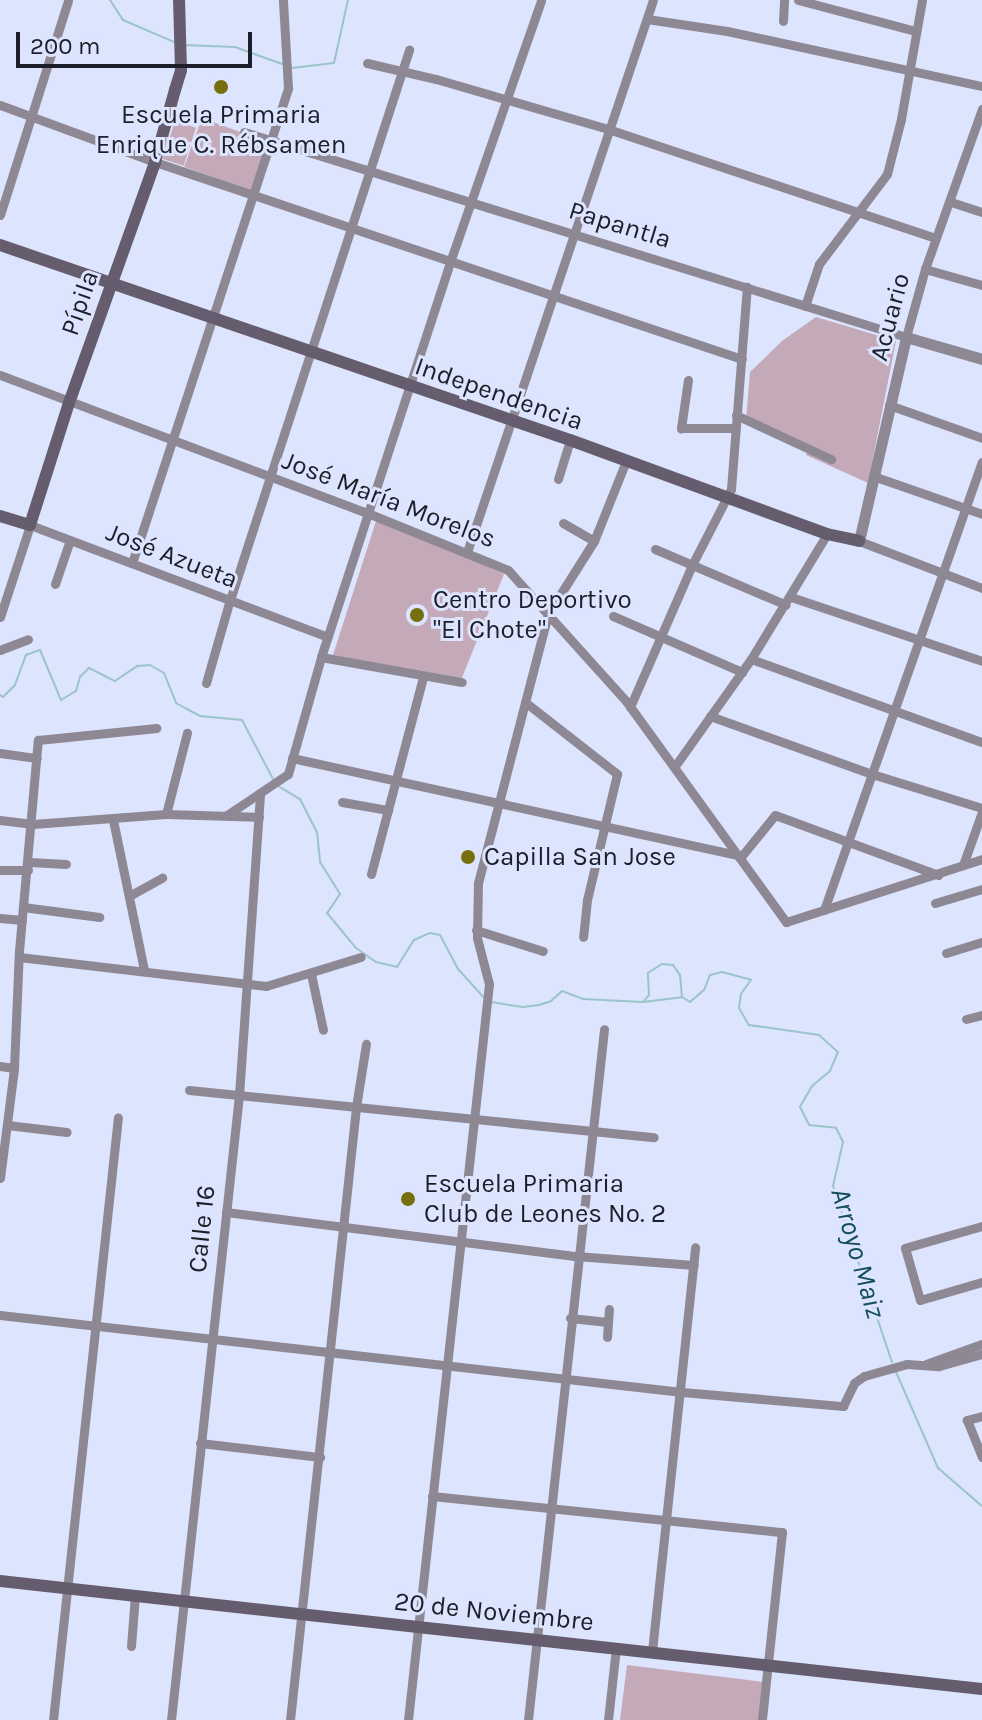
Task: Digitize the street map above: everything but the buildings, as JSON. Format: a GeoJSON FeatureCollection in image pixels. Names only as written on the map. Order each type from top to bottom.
{"type":"FeatureCollection","features":[{"type":"Feature","properties":{"kind":"main road","name":"Pípila"},"geometry":{"type":"LineString","coordinates":[[30,525],[70,400],[155,162],[181,70],[179,0]]}},
{"type":"Feature","properties":{"kind":"main road","name":"Independencia"},"geometry":{"type":"LineString","coordinates":[[0,245],[570,440],[827,534],[859,541]]}},
{"type":"Feature","properties":{"kind":"main road","name":"José Azueta"},"geometry":{"type":"LineString","coordinates":[[0,516],[30,525]]}},
{"type":"Feature","properties":{"kind":"main road","name":"20 de Noviembre"},"geometry":{"type":"LineString","coordinates":[[0,1581],[982,1689]]}},
{"type":"Feature","properties":{"kind":"street"},"geometry":{"type":"LineString","coordinates":[[0,215],[68,0]]}},
{"type":"Feature","properties":{"kind":"street"},"geometry":{"type":"LineString","coordinates":[[132,563],[170,440],[256,194],[288,88],[283,0]]}},
{"type":"Feature","properties":{"kind":"street"},"geometry":{"type":"LineString","coordinates":[[227,815],[288,774],[321,657],[450,262],[541,0]]}},
{"type":"Feature","properties":{"kind":"street"},"geometry":{"type":"LineString","coordinates":[[467,552],[653,0]]}},
{"type":"Feature","properties":{"kind":"street"},"geometry":{"type":"LineString","coordinates":[[783,21],[784,0]]}},
{"type":"Feature","properties":{"kind":"street"},"geometry":{"type":"LineString","coordinates":[[798,0],[833,5],[915,31]]}},
{"type":"Feature","properties":{"kind":"street"},"geometry":{"type":"LineString","coordinates":[[805,306],[819,264],[887,174],[901,119],[922,0]]}},
{"type":"Feature","properties":{"kind":"street"},"geometry":{"type":"LineString","coordinates":[[647,19],[727,31],[982,86]]}},
{"type":"Feature","properties":{"kind":"street"},"geometry":{"type":"LineString","coordinates":[[206,683],[229,603],[409,50]]}},
{"type":"Feature","properties":{"kind":"street"},"geometry":{"type":"LineString","coordinates":[[367,63],[403,70],[611,130],[936,238]]}},
{"type":"Feature","properties":{"kind":"street"},"geometry":{"type":"LineString","coordinates":[[0,105],[155,162],[742,359]]}},
{"type":"Feature","properties":{"kind":"street","name":"Acuario"},"geometry":{"type":"LineString","coordinates":[[859,541],[876,477],[889,405],[925,269],[978,135],[982,109]]}},
{"type":"Feature","properties":{"kind":"street","name":"Papantla"},"geometry":{"type":"LineString","coordinates":[[244,132],[982,359]]}},
{"type":"Feature","properties":{"kind":"street"},"geometry":{"type":"LineString","coordinates":[[951,202],[982,212]]}},
{"type":"Feature","properties":{"kind":"street"},"geometry":{"type":"LineString","coordinates":[[925,269],[982,285]]}},
{"type":"Feature","properties":{"kind":"street"},"geometry":{"type":"LineString","coordinates":[[630,707],[692,565],[729,496],[747,287]]}},
{"type":"Feature","properties":{"kind":"street","name":"José María Morelos"},"geometry":{"type":"LineString","coordinates":[[0,375],[370,514],[508,570],[630,707],[786,922],[982,859]]}},
{"type":"Feature","properties":{"kind":"street"},"geometry":{"type":"LineString","coordinates":[[688,380],[681,428],[734,428]]}},
{"type":"Feature","properties":{"kind":"street"},"geometry":{"type":"LineString","coordinates":[[889,405],[982,438]]}},
{"type":"Feature","properties":{"kind":"street"},"geometry":{"type":"LineString","coordinates":[[736,415],[831,459]]}},
{"type":"Feature","properties":{"kind":"street"},"geometry":{"type":"LineString","coordinates":[[558,479],[570,440]]}},
{"type":"Feature","properties":{"kind":"street"},"geometry":{"type":"LineString","coordinates":[[408,1720],[487,1018],[489,984],[476,930],[478,883],[548,614],[594,541],[626,461]]}},
{"type":"Feature","properties":{"kind":"street"},"geometry":{"type":"LineString","coordinates":[[824,910],[982,462]]}},
{"type":"Feature","properties":{"kind":"street"},"geometry":{"type":"LineString","coordinates":[[876,477],[982,514]]}},
{"type":"Feature","properties":{"kind":"street"},"geometry":{"type":"LineString","coordinates":[[563,523],[594,541]]}},
{"type":"Feature","properties":{"kind":"street","name":"José Azueta"},"geometry":{"type":"LineString","coordinates":[[30,525],[229,603],[328,637]]}},
{"type":"Feature","properties":{"kind":"street","name":"Pípila"},"geometry":{"type":"LineString","coordinates":[[0,617],[30,525]]}},
{"type":"Feature","properties":{"kind":"street"},"geometry":{"type":"LineString","coordinates":[[675,766],[751,659],[827,534]]}},
{"type":"Feature","properties":{"kind":"street"},"geometry":{"type":"LineString","coordinates":[[55,584],[70,540]]}},
{"type":"Feature","properties":{"kind":"street","name":"Independencia"},"geometry":{"type":"LineString","coordinates":[[859,541],[982,588]]}},
{"type":"Feature","properties":{"kind":"street"},"geometry":{"type":"LineString","coordinates":[[655,549],[788,601],[982,661]]}},
{"type":"Feature","properties":{"kind":"street"},"geometry":{"type":"LineString","coordinates":[[613,616],[742,672]]}},
{"type":"Feature","properties":{"kind":"street"},"geometry":{"type":"LineString","coordinates":[[0,650],[28,639]]}},
{"type":"Feature","properties":{"kind":"street"},"geometry":{"type":"LineString","coordinates":[[321,657],[462,682]]}},
{"type":"Feature","properties":{"kind":"street"},"geometry":{"type":"LineString","coordinates":[[751,659],[982,742]]}},
{"type":"Feature","properties":{"kind":"street"},"geometry":{"type":"LineString","coordinates":[[371,874],[423,677]]}},
{"type":"Feature","properties":{"kind":"street"},"geometry":{"type":"LineString","coordinates":[[525,702],[617,774],[583,937]]}},
{"type":"Feature","properties":{"kind":"street"},"geometry":{"type":"LineString","coordinates":[[710,716],[982,810],[963,865]]}},
{"type":"Feature","properties":{"kind":"street"},"geometry":{"type":"LineString","coordinates":[[0,1178],[14,1068],[19,957],[38,740],[156,728]]}},
{"type":"Feature","properties":{"kind":"street"},"geometry":{"type":"LineString","coordinates":[[166,814],[187,733]]}},
{"type":"Feature","properties":{"kind":"street"},"geometry":{"type":"LineString","coordinates":[[0,753],[37,758]]}},
{"type":"Feature","properties":{"kind":"street"},"geometry":{"type":"LineString","coordinates":[[292,758],[396,778],[738,856],[775,815],[938,875]]}},
{"type":"Feature","properties":{"kind":"street","name":"Calle 16"},"geometry":{"type":"LineString","coordinates":[[171,1720],[239,1095],[262,793]]}},
{"type":"Feature","properties":{"kind":"street"},"geometry":{"type":"LineString","coordinates":[[342,802],[388,810]]}},
{"type":"Feature","properties":{"kind":"street"},"geometry":{"type":"LineString","coordinates":[[0,820],[33,824],[166,814],[259,817]]}},
{"type":"Feature","properties":{"kind":"street"},"geometry":{"type":"LineString","coordinates":[[113,820],[144,970]]}},
{"type":"Feature","properties":{"kind":"street"},"geometry":{"type":"LineString","coordinates":[[0,870],[66,864]]}},
{"type":"Feature","properties":{"kind":"street"},"geometry":{"type":"LineString","coordinates":[[129,896],[162,878]]}},
{"type":"Feature","properties":{"kind":"street"},"geometry":{"type":"LineString","coordinates":[[935,903],[982,889]]}},
{"type":"Feature","properties":{"kind":"street"},"geometry":{"type":"LineString","coordinates":[[23,907],[99,917]]}},
{"type":"Feature","properties":{"kind":"street"},"geometry":{"type":"LineString","coordinates":[[0,918],[22,920]]}},
{"type":"Feature","properties":{"kind":"street"},"geometry":{"type":"LineString","coordinates":[[476,930],[543,951]]}},
{"type":"Feature","properties":{"kind":"street"},"geometry":{"type":"LineString","coordinates":[[946,953],[982,942]]}},
{"type":"Feature","properties":{"kind":"street"},"geometry":{"type":"LineString","coordinates":[[19,957],[266,986],[361,957]]}},
{"type":"Feature","properties":{"kind":"street"},"geometry":{"type":"LineString","coordinates":[[311,974],[323,1030]]}},
{"type":"Feature","properties":{"kind":"street"},"geometry":{"type":"LineString","coordinates":[[966,1019],[982,1015]]}},
{"type":"Feature","properties":{"kind":"street"},"geometry":{"type":"LineString","coordinates":[[528,1720],[576,1256],[604,1029]]}},
{"type":"Feature","properties":{"kind":"street"},"geometry":{"type":"LineString","coordinates":[[290,1720],[304,1613],[356,1107],[366,1044]]}},
{"type":"Feature","properties":{"kind":"street"},"geometry":{"type":"LineString","coordinates":[[0,1066],[14,1068]]}},
{"type":"Feature","properties":{"kind":"street"},"geometry":{"type":"LineString","coordinates":[[189,1090],[654,1137]]}},
{"type":"Feature","properties":{"kind":"street"},"geometry":{"type":"LineString","coordinates":[[53,1720],[118,1117]]}},
{"type":"Feature","properties":{"kind":"street"},"geometry":{"type":"LineString","coordinates":[[7,1125],[67,1132]]}},
{"type":"Feature","properties":{"kind":"street"},"geometry":{"type":"LineString","coordinates":[[226,1212],[576,1256],[694,1265]]}},
{"type":"Feature","properties":{"kind":"street"},"geometry":{"type":"LineString","coordinates":[[982,1226],[905,1248],[920,1300],[982,1282]]}},
{"type":"Feature","properties":{"kind":"street"},"geometry":{"type":"LineString","coordinates":[[652,1651],[682,1392],[695,1247]]}},
{"type":"Feature","properties":{"kind":"street"},"geometry":{"type":"LineString","coordinates":[[607,1337],[609,1309]]}},
{"type":"Feature","properties":{"kind":"street"},"geometry":{"type":"LineString","coordinates":[[0,1315],[565,1376],[682,1392],[843,1406],[854,1383],[864,1376],[907,1364],[939,1366],[982,1354]]}},
{"type":"Feature","properties":{"kind":"street"},"geometry":{"type":"LineString","coordinates":[[570,1318],[608,1322]]}},
{"type":"Feature","properties":{"kind":"street"},"geometry":{"type":"LineString","coordinates":[[923,1365],[982,1344]]}},
{"type":"Feature","properties":{"kind":"street"},"geometry":{"type":"LineString","coordinates":[[982,1416],[967,1420],[982,1457]]}},
{"type":"Feature","properties":{"kind":"street"},"geometry":{"type":"LineString","coordinates":[[200,1443],[320,1457]]}},
{"type":"Feature","properties":{"kind":"street"},"geometry":{"type":"LineString","coordinates":[[432,1496],[782,1532],[762,1720]]}},
{"type":"Feature","properties":{"kind":"street"},"geometry":{"type":"LineString","coordinates":[[131,1646],[135,1595]]}},
{"type":"Feature","properties":{"kind":"street"},"geometry":{"type":"LineString","coordinates":[[608,1720],[616,1647]]}},
{"type":"Feature","properties":{"kind":"shaded area"},"geometry":{"type":"Polygon","coordinates":[[[202,118],[270,143],[252,191],[184,167],[202,118]]]}},
{"type":"Feature","properties":{"kind":"shaded area"},"geometry":{"type":"Polygon","coordinates":[[[175,121],[196,128],[184,166],[163,159],[175,121]]]}},
{"type":"Feature","properties":{"kind":"shaded area"},"geometry":{"type":"Polygon","coordinates":[[[816,317],[896,341],[868,483],[806,455],[809,448],[746,420],[750,372],[782,341],[816,317]]]}},
{"type":"Feature","properties":{"kind":"shaded area","name":"Centro Deportivo \"El Chote\""},"geometry":{"type":"Polygon","coordinates":[[[377,518],[504,574],[461,680],[333,655],[377,518]]]}},
{"type":"Feature","properties":{"kind":"shaded area"},"geometry":{"type":"Polygon","coordinates":[[[627,1665],[765,1682],[761,1720],[620,1720],[627,1665]]]}},
{"type":"Feature","properties":{"kind":"waterway"},"geometry":{"type":"LineString","coordinates":[[110,0],[123,20],[174,42]]}},
{"type":"Feature","properties":{"kind":"waterway"},"geometry":{"type":"LineString","coordinates":[[292,68],[334,63],[348,0]]}},
{"type":"Feature","properties":{"kind":"waterway"},"geometry":{"type":"LineString","coordinates":[[184,45],[235,47],[282,64]]}},
{"type":"Feature","properties":{"kind":"waterway","name":"Arroyo Maiz"},"geometry":{"type":"LineString","coordinates":[[0,695],[3,697],[15,685],[26,655],[40,650],[61,700],[76,691],[80,677],[89,668],[115,681],[137,666],[150,665],[164,673],[176,703],[200,716],[242,720],[274,781]]}},
{"type":"Feature","properties":{"kind":"waterway","name":"Arroyo Maiz"},"geometry":{"type":"LineString","coordinates":[[278,786],[300,799],[317,832],[320,862],[340,894],[327,913],[356,948],[376,962],[397,967],[414,940],[430,933],[440,935],[459,970],[483,997]]}},
{"type":"Feature","properties":{"kind":"waterway","name":"Arroyo Maiz"},"geometry":{"type":"LineString","coordinates":[[643,1002],[649,995],[648,973],[662,964],[673,965],[680,975],[682,996]]}},
{"type":"Feature","properties":{"kind":"waterway","name":"Arroyo Maiz"},"geometry":{"type":"LineString","coordinates":[[491,1002],[523,1007],[539,1005],[551,1001],[562,991],[583,999],[643,1002],[682,997],[690,1002],[704,990],[710,975],[722,972],[751,980],[741,994],[739,1008],[749,1025],[819,1035],[838,1052],[830,1071],[812,1086],[800,1107],[809,1125],[836,1128],[843,1142],[833,1186],[892,1362]]}},
{"type":"Feature","properties":{"kind":"waterway","name":"Arroyo Maiz"},"geometry":{"type":"LineString","coordinates":[[896,1372],[938,1468],[982,1506]]}},
{"type":"Feature","properties":{"kind":"place","name":"Escuela Primaria Enrique C. Rébsamen"},"geometry":{"type":"Point","coordinates":[221,87]}},
{"type":"Feature","properties":{"kind":"place","name":"Centro Deportivo \"El Chote\""},"geometry":{"type":"Point","coordinates":[417,615]}},
{"type":"Feature","properties":{"kind":"place","name":"Capilla San Jose"},"geometry":{"type":"Point","coordinates":[468,857]}},
{"type":"Feature","properties":{"kind":"place","name":"Escuela Primaria Club de Leones No. 2"},"geometry":{"type":"Point","coordinates":[408,1199]}}]}
